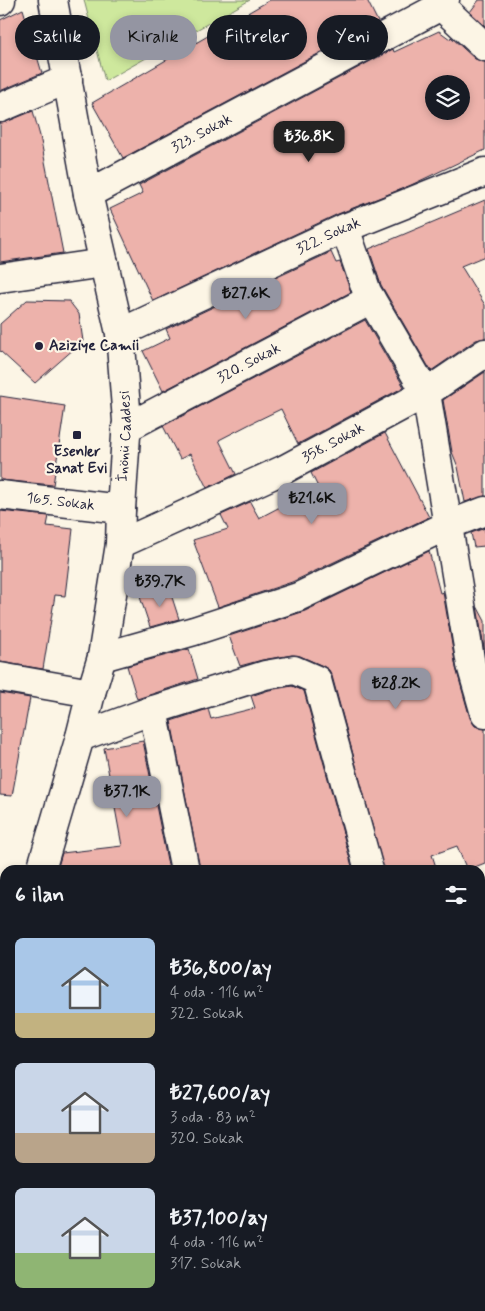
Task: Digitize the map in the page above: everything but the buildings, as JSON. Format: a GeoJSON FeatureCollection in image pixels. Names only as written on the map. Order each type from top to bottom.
{"type":"FeatureCollection","features":[{"type":"Feature","properties":{"kind":"street","name":"İnönü Caddesi"},"geometry":{"type":"LineString","coordinates":[[42,865],[102,657],[120,544],[127,421],[120,333],[88,194],[53,0]]}},
{"type":"Feature","properties":{"kind":"street"},"geometry":{"type":"LineString","coordinates":[[441,2],[485,47]]}},
{"type":"Feature","properties":{"kind":"street","name":"323. Sokak"},"geometry":{"type":"LineString","coordinates":[[88,194],[441,2]]}},
{"type":"Feature","properties":{"kind":"street"},"geometry":{"type":"LineString","coordinates":[[0,108],[68,79]]}},
{"type":"Feature","properties":{"kind":"street","name":"322. Sokak"},"geometry":{"type":"LineString","coordinates":[[120,333],[345,228],[485,172]]}},
{"type":"Feature","properties":{"kind":"street"},"geometry":{"type":"LineString","coordinates":[[345,228],[367,292],[426,393],[470,665],[485,714]]}},
{"type":"Feature","properties":{"kind":"street"},"geometry":{"type":"LineString","coordinates":[[0,278],[104,263]]}},
{"type":"Feature","properties":{"kind":"street","name":"320. Sokak"},"geometry":{"type":"LineString","coordinates":[[126,428],[371,299]]}},
{"type":"Feature","properties":{"kind":"street","name":"358. Sokak"},"geometry":{"type":"LineString","coordinates":[[120,544],[285,469],[426,393],[485,352]]}},
{"type":"Feature","properties":{"kind":"street","name":"165. Sokak"},"geometry":{"type":"LineString","coordinates":[[0,494],[121,509]]}},
{"type":"Feature","properties":{"kind":"street"},"geometry":{"type":"LineString","coordinates":[[102,657],[194,631],[298,597],[446,526],[485,511]]}},
{"type":"Feature","properties":{"kind":"street"},"geometry":{"type":"LineString","coordinates":[[80,736],[153,710],[265,676],[294,670],[317,680],[368,865]]}},
{"type":"Feature","properties":{"kind":"street"},"geometry":{"type":"LineString","coordinates":[[0,677],[91,693]]}},
{"type":"Feature","properties":{"kind":"street"},"geometry":{"type":"LineString","coordinates":[[153,710],[184,865]]}},
{"type":"Feature","properties":{"kind":"green space"},"geometry":{"type":"Polygon","coordinates":[[[84,0],[250,0],[223,15],[207,15],[207,24],[197,30],[197,15],[110,15],[110,60],[143,60],[105,81],[100,60],[100,15],[88,15],[84,0]]]}},
{"type":"Feature","properties":{"kind":"place","name":"Aziziye Camii"},"geometry":{"type":"Point","coordinates":[39,346]}},
{"type":"Feature","properties":{"kind":"place","name":"Esenler Sanat Evi"},"geometry":{"type":"Point","coordinates":[77,435]}}]}
